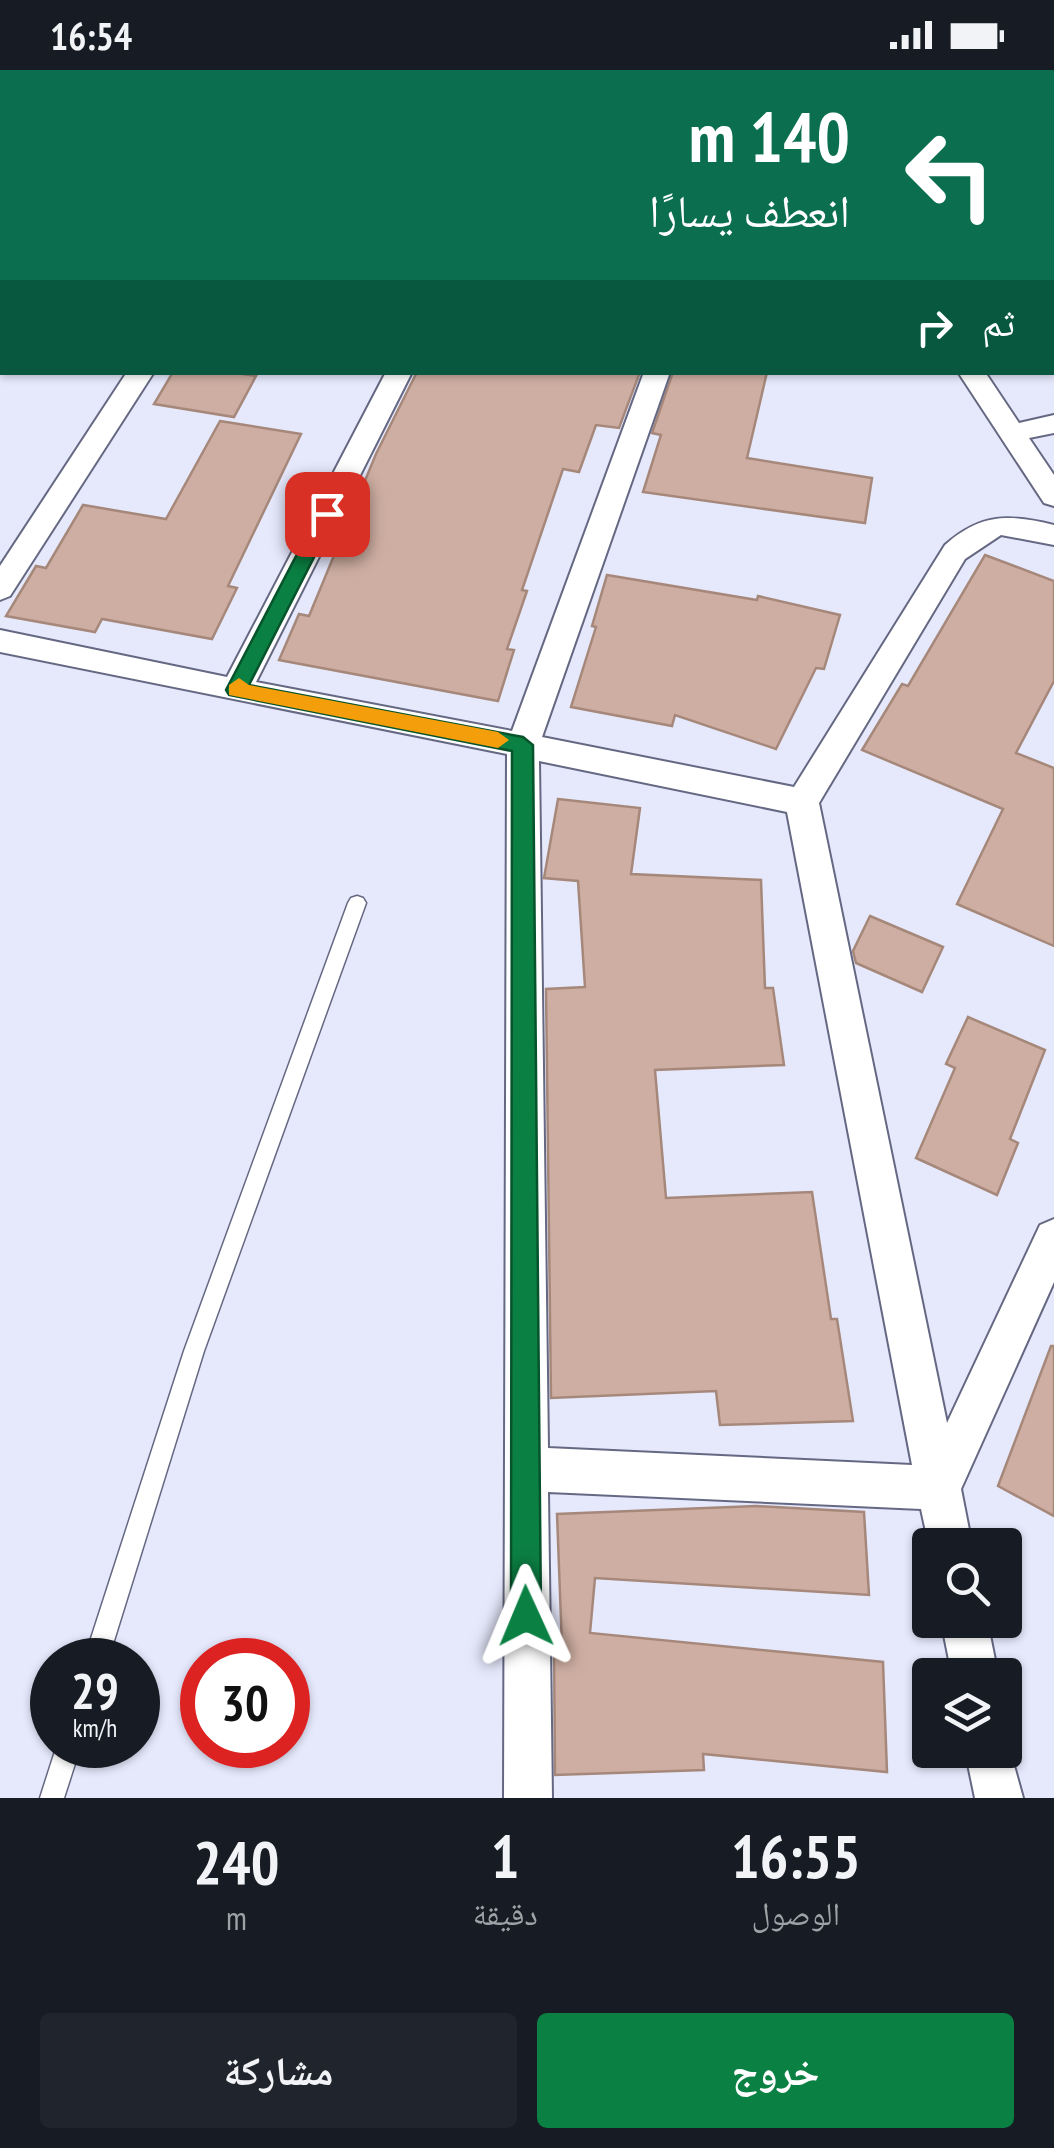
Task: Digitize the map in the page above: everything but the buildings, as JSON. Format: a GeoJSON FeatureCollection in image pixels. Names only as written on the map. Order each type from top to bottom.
{"type":"FeatureCollection","features":[{"type":"Feature","properties":{"kind":"street"},"geometry":{"type":"LineString","coordinates":[[0,589],[139,375]]}},
{"type":"Feature","properties":{"kind":"street"},"geometry":{"type":"LineString","coordinates":[[236,690],[397,375]]}},
{"type":"Feature","properties":{"kind":"street"},"geometry":{"type":"LineString","coordinates":[[528,1798],[523,745],[656,375]]}},
{"type":"Feature","properties":{"kind":"street"},"geometry":{"type":"LineString","coordinates":[[974,375],[1054,496]]}},
{"type":"Feature","properties":{"kind":"street"},"geometry":{"type":"LineString","coordinates":[[1010,434],[1054,424]]}},
{"type":"Feature","properties":{"kind":"street"},"geometry":{"type":"LineString","coordinates":[[947,1528],[802,802],[955,552],[979,530],[1004,523],[1054,535]]}},
{"type":"Feature","properties":{"kind":"street"},"geometry":{"type":"LineString","coordinates":[[0,641],[802,802]]}},
{"type":"Feature","properties":{"kind":"street"},"geometry":{"type":"LineString","coordinates":[[939,1488],[1054,1238]]}},
{"type":"Feature","properties":{"kind":"street"},"geometry":{"type":"LineString","coordinates":[[524,1470],[939,1488]]}},
{"type":"Feature","properties":{"kind":"street"},"geometry":{"type":"LineString","coordinates":[[993,1768],[999,1798]]}},
{"type":"Feature","properties":{"kind":"lane"},"geometry":{"type":"LineString","coordinates":[[103,1638],[194,1351],[356,903]]}},
{"type":"Feature","properties":{"kind":"lane"},"geometry":{"type":"LineString","coordinates":[[52,1798],[62,1768]]}},
{"type":"Feature","properties":{"kind":"slow traffic"},"geometry":{"type":"LineString","coordinates":[[239,685],[236,690],[498,740]]}},
{"type":"Feature","properties":{"kind":"route"},"geometry":{"type":"LineString","coordinates":[[327,514],[236,690],[523,745],[526,1616]]}}]}
